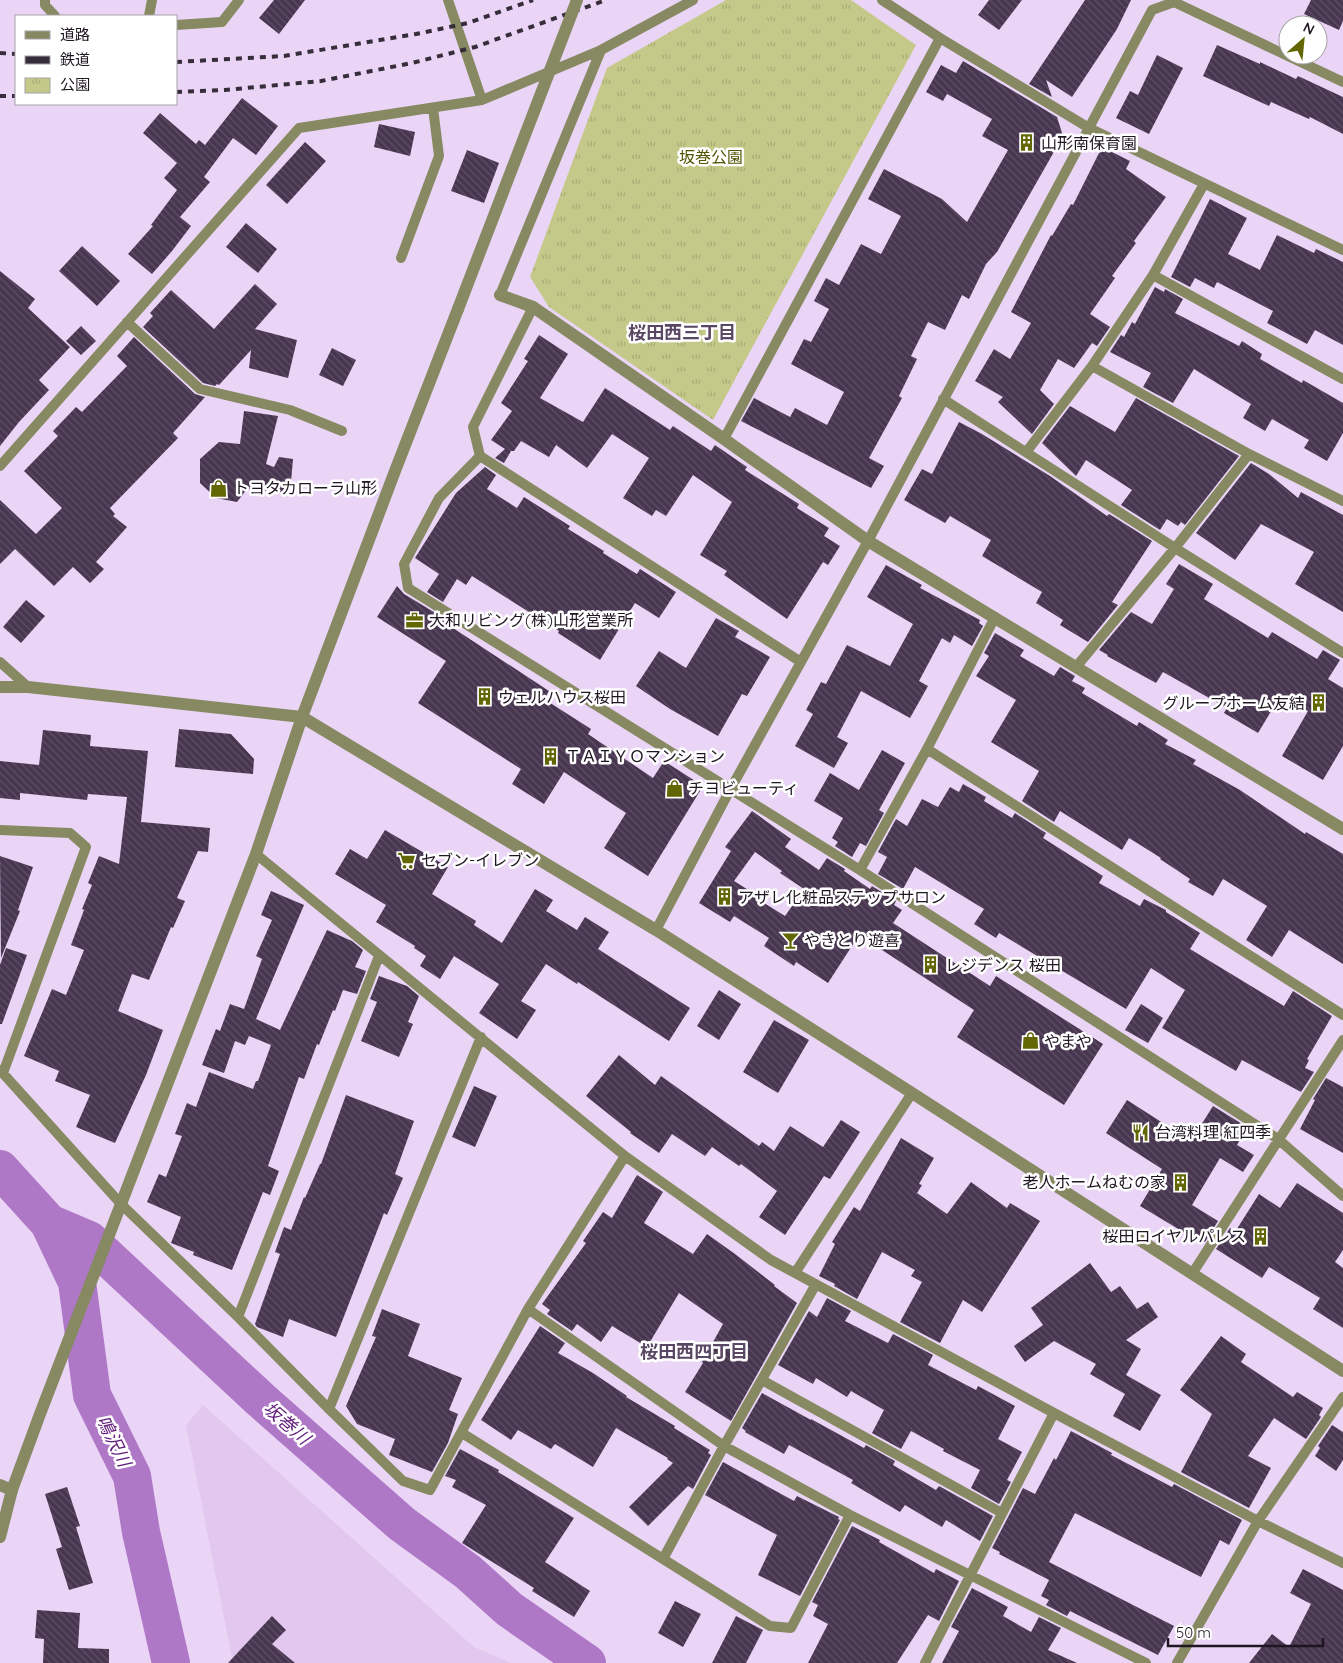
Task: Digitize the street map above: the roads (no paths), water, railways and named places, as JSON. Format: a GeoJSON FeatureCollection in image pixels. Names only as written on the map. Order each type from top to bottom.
{"type":"FeatureCollection","features":[{"type":"Feature","properties":{"kind":"street"},"geometry":{"type":"LineString","coordinates":[[0,1536],[6,1488],[40,1414],[256,854],[302,717],[577,0]]}},
{"type":"Feature","properties":{"kind":"street"},"geometry":{"type":"LineString","coordinates":[[500,295],[533,307],[868,541],[1343,829]]}},
{"type":"Feature","properties":{"kind":"street"},"geometry":{"type":"LineString","coordinates":[[0,688],[28,688],[302,717],[656,930],[1343,1371]]}},
{"type":"Feature","properties":{"kind":"lane"},"geometry":{"type":"LineString","coordinates":[[45,0],[45,5],[54,15]]}},
{"type":"Feature","properties":{"kind":"lane"},"geometry":{"type":"LineString","coordinates":[[149,15],[152,0]]}},
{"type":"Feature","properties":{"kind":"lane"},"geometry":{"type":"LineString","coordinates":[[178,25],[222,22],[239,0]]}},
{"type":"Feature","properties":{"kind":"lane"},"geometry":{"type":"LineString","coordinates":[[448,0],[482,100]]}},
{"type":"Feature","properties":{"kind":"lane"},"geometry":{"type":"LineString","coordinates":[[0,466],[299,128],[482,100],[601,50],[693,0]]}},
{"type":"Feature","properties":{"kind":"lane"},"geometry":{"type":"LineString","coordinates":[[882,0],[940,38],[1089,128],[1343,250]]}},
{"type":"Feature","properties":{"kind":"lane"},"geometry":{"type":"LineString","coordinates":[[656,930],[730,790],[868,541],[1152,10],[1172,1],[1343,82]]}},
{"type":"Feature","properties":{"kind":"lane"},"geometry":{"type":"LineString","coordinates":[[724,439],[940,38]]}},
{"type":"Feature","properties":{"kind":"lane"},"geometry":{"type":"LineString","coordinates":[[500,295],[601,50]]}},
{"type":"Feature","properties":{"kind":"lane"},"geometry":{"type":"LineString","coordinates":[[401,258],[439,156],[433,108]]}},
{"type":"Feature","properties":{"kind":"lane"},"geometry":{"type":"LineString","coordinates":[[1027,451],[1092,366],[1153,275],[1204,184]]}},
{"type":"Feature","properties":{"kind":"lane"},"geometry":{"type":"LineString","coordinates":[[1153,275],[1343,379]]}},
{"type":"Feature","properties":{"kind":"lane"},"geometry":{"type":"LineString","coordinates":[[533,307],[473,427],[480,456],[801,662]]}},
{"type":"Feature","properties":{"kind":"lane"},"geometry":{"type":"LineString","coordinates":[[127,322],[200,389],[290,410],[342,431]]}},
{"type":"Feature","properties":{"kind":"lane"},"geometry":{"type":"LineString","coordinates":[[1092,366],[1248,454],[1343,501]]}},
{"type":"Feature","properties":{"kind":"lane"},"geometry":{"type":"LineString","coordinates":[[943,399],[1343,653]]}},
{"type":"Feature","properties":{"kind":"lane"},"geometry":{"type":"LineString","coordinates":[[1076,668],[1175,548],[1248,454]]}},
{"type":"Feature","properties":{"kind":"lane"},"geometry":{"type":"LineString","coordinates":[[480,456],[439,498],[404,564],[408,588],[860,870],[1278,1138],[1343,1196]]}},
{"type":"Feature","properties":{"kind":"lane"},"geometry":{"type":"LineString","coordinates":[[860,870],[927,749],[995,617]]}},
{"type":"Feature","properties":{"kind":"lane"},"geometry":{"type":"LineString","coordinates":[[0,662],[28,688]]}},
{"type":"Feature","properties":{"kind":"lane"},"geometry":{"type":"LineString","coordinates":[[927,749],[1343,1015]]}},
{"type":"Feature","properties":{"kind":"lane"},"geometry":{"type":"LineString","coordinates":[[0,830],[70,833],[86,847],[1,1071],[121,1204],[404,1481],[430,1490],[528,1309],[625,1156]]}},
{"type":"Feature","properties":{"kind":"lane"},"geometry":{"type":"LineString","coordinates":[[256,854],[379,956],[482,1037],[625,1156],[771,1260],[1054,1413],[1258,1521],[1343,1563]]}},
{"type":"Feature","properties":{"kind":"lane"},"geometry":{"type":"LineString","coordinates":[[238,1317],[379,956]]}},
{"type":"Feature","properties":{"kind":"lane"},"geometry":{"type":"LineString","coordinates":[[329,1409],[482,1037]]}},
{"type":"Feature","properties":{"kind":"lane"},"geometry":{"type":"LineString","coordinates":[[1192,1274],[1343,1040]]}},
{"type":"Feature","properties":{"kind":"lane"},"geometry":{"type":"LineString","coordinates":[[795,1273],[912,1093]]}},
{"type":"Feature","properties":{"kind":"lane"},"geometry":{"type":"LineString","coordinates":[[663,1560],[724,1446],[816,1284]]}},
{"type":"Feature","properties":{"kind":"lane"},"geometry":{"type":"LineString","coordinates":[[528,1309],[724,1446],[850,1514],[1146,1663]]}},
{"type":"Feature","properties":{"kind":"lane"},"geometry":{"type":"LineString","coordinates":[[762,1380],[1002,1513]]}},
{"type":"Feature","properties":{"kind":"lane"},"geometry":{"type":"LineString","coordinates":[[1177,1663],[1258,1521],[1343,1397]]}},
{"type":"Feature","properties":{"kind":"lane"},"geometry":{"type":"LineString","coordinates":[[925,1663],[1054,1413]]}},
{"type":"Feature","properties":{"kind":"lane"},"geometry":{"type":"LineString","coordinates":[[462,1433],[770,1626],[791,1628],[850,1514]]}},
{"type":"Feature","properties":{"kind":"waterway","name":"坂巻川"},"geometry":{"type":"LineString","coordinates":[[0,1169],[49,1223],[89,1240],[261,1400],[402,1524],[468,1572],[509,1609],[587,1663]]}},
{"type":"Feature","properties":{"kind":"waterway","name":"鳴沢川"},"geometry":{"type":"LineString","coordinates":[[49,1223],[77,1282],[92,1395],[132,1476],[141,1532],[171,1663]]}},
{"type":"Feature","properties":{"kind":"railway"},"geometry":{"type":"LineString","coordinates":[[178,62],[284,56],[416,34],[468,23],[533,0]]}},
{"type":"Feature","properties":{"kind":"railway"},"geometry":{"type":"LineString","coordinates":[[178,92],[225,90],[321,81],[412,63],[475,47],[606,0]]}},
{"type":"Feature","properties":{"kind":"railway"},"geometry":{"type":"LineString","coordinates":[[0,53],[15,54]]}},
{"type":"Feature","properties":{"kind":"railway"},"geometry":{"type":"LineString","coordinates":[[0,96],[15,96]]}},
{"type":"Feature","properties":{"kind":"place","name":"山形南保育園"},"geometry":{"type":"Point","coordinates":[1027,143]}},
{"type":"Feature","properties":{"kind":"place","name":"トヨタカローラ山形"},"geometry":{"type":"Point","coordinates":[219,488]}},
{"type":"Feature","properties":{"kind":"place","name":"大和リビング(株)山形営業所"},"geometry":{"type":"Point","coordinates":[415,620]}},
{"type":"Feature","properties":{"kind":"place","name":"ウェルハウス桜田"},"geometry":{"type":"Point","coordinates":[484,697]}},
{"type":"Feature","properties":{"kind":"place","name":"グループホーム友結"},"geometry":{"type":"Point","coordinates":[1319,703]}},
{"type":"Feature","properties":{"kind":"place","name":"ＴＡＩＹＯマンション"},"geometry":{"type":"Point","coordinates":[551,756]}},
{"type":"Feature","properties":{"kind":"place","name":"チヨビューティ"},"geometry":{"type":"Point","coordinates":[674,788]}},
{"type":"Feature","properties":{"kind":"place","name":"セブン-イレブン"},"geometry":{"type":"Point","coordinates":[407,860]}},
{"type":"Feature","properties":{"kind":"place","name":"アザレ化粧品ステップサロン"},"geometry":{"type":"Point","coordinates":[724,897]}},
{"type":"Feature","properties":{"kind":"place","name":"やきとり遊喜"},"geometry":{"type":"Point","coordinates":[790,940]}},
{"type":"Feature","properties":{"kind":"place","name":"レジデンス 桜田"},"geometry":{"type":"Point","coordinates":[931,965]}},
{"type":"Feature","properties":{"kind":"place","name":"やまや"},"geometry":{"type":"Point","coordinates":[1030,1041]}},
{"type":"Feature","properties":{"kind":"place","name":"台湾料理 紅四季"},"geometry":{"type":"Point","coordinates":[1141,1132]}},
{"type":"Feature","properties":{"kind":"place","name":"老人ホームねむの家"},"geometry":{"type":"Point","coordinates":[1180,1182]}},
{"type":"Feature","properties":{"kind":"place","name":"桜田ロイヤルパレス"},"geometry":{"type":"Point","coordinates":[1260,1236]}},
{"type":"Feature","properties":{"kind":"district","name":"桜田西三丁目"},"geometry":{"type":"Point","coordinates":[682,332]}},
{"type":"Feature","properties":{"kind":"district","name":"桜田西四丁目"},"geometry":{"type":"Point","coordinates":[694,1351]}},
{"type":"Feature","properties":{"kind":"park label","name":"坂巻公園"},"geometry":{"type":"Point","coordinates":[711,157]}}]}
